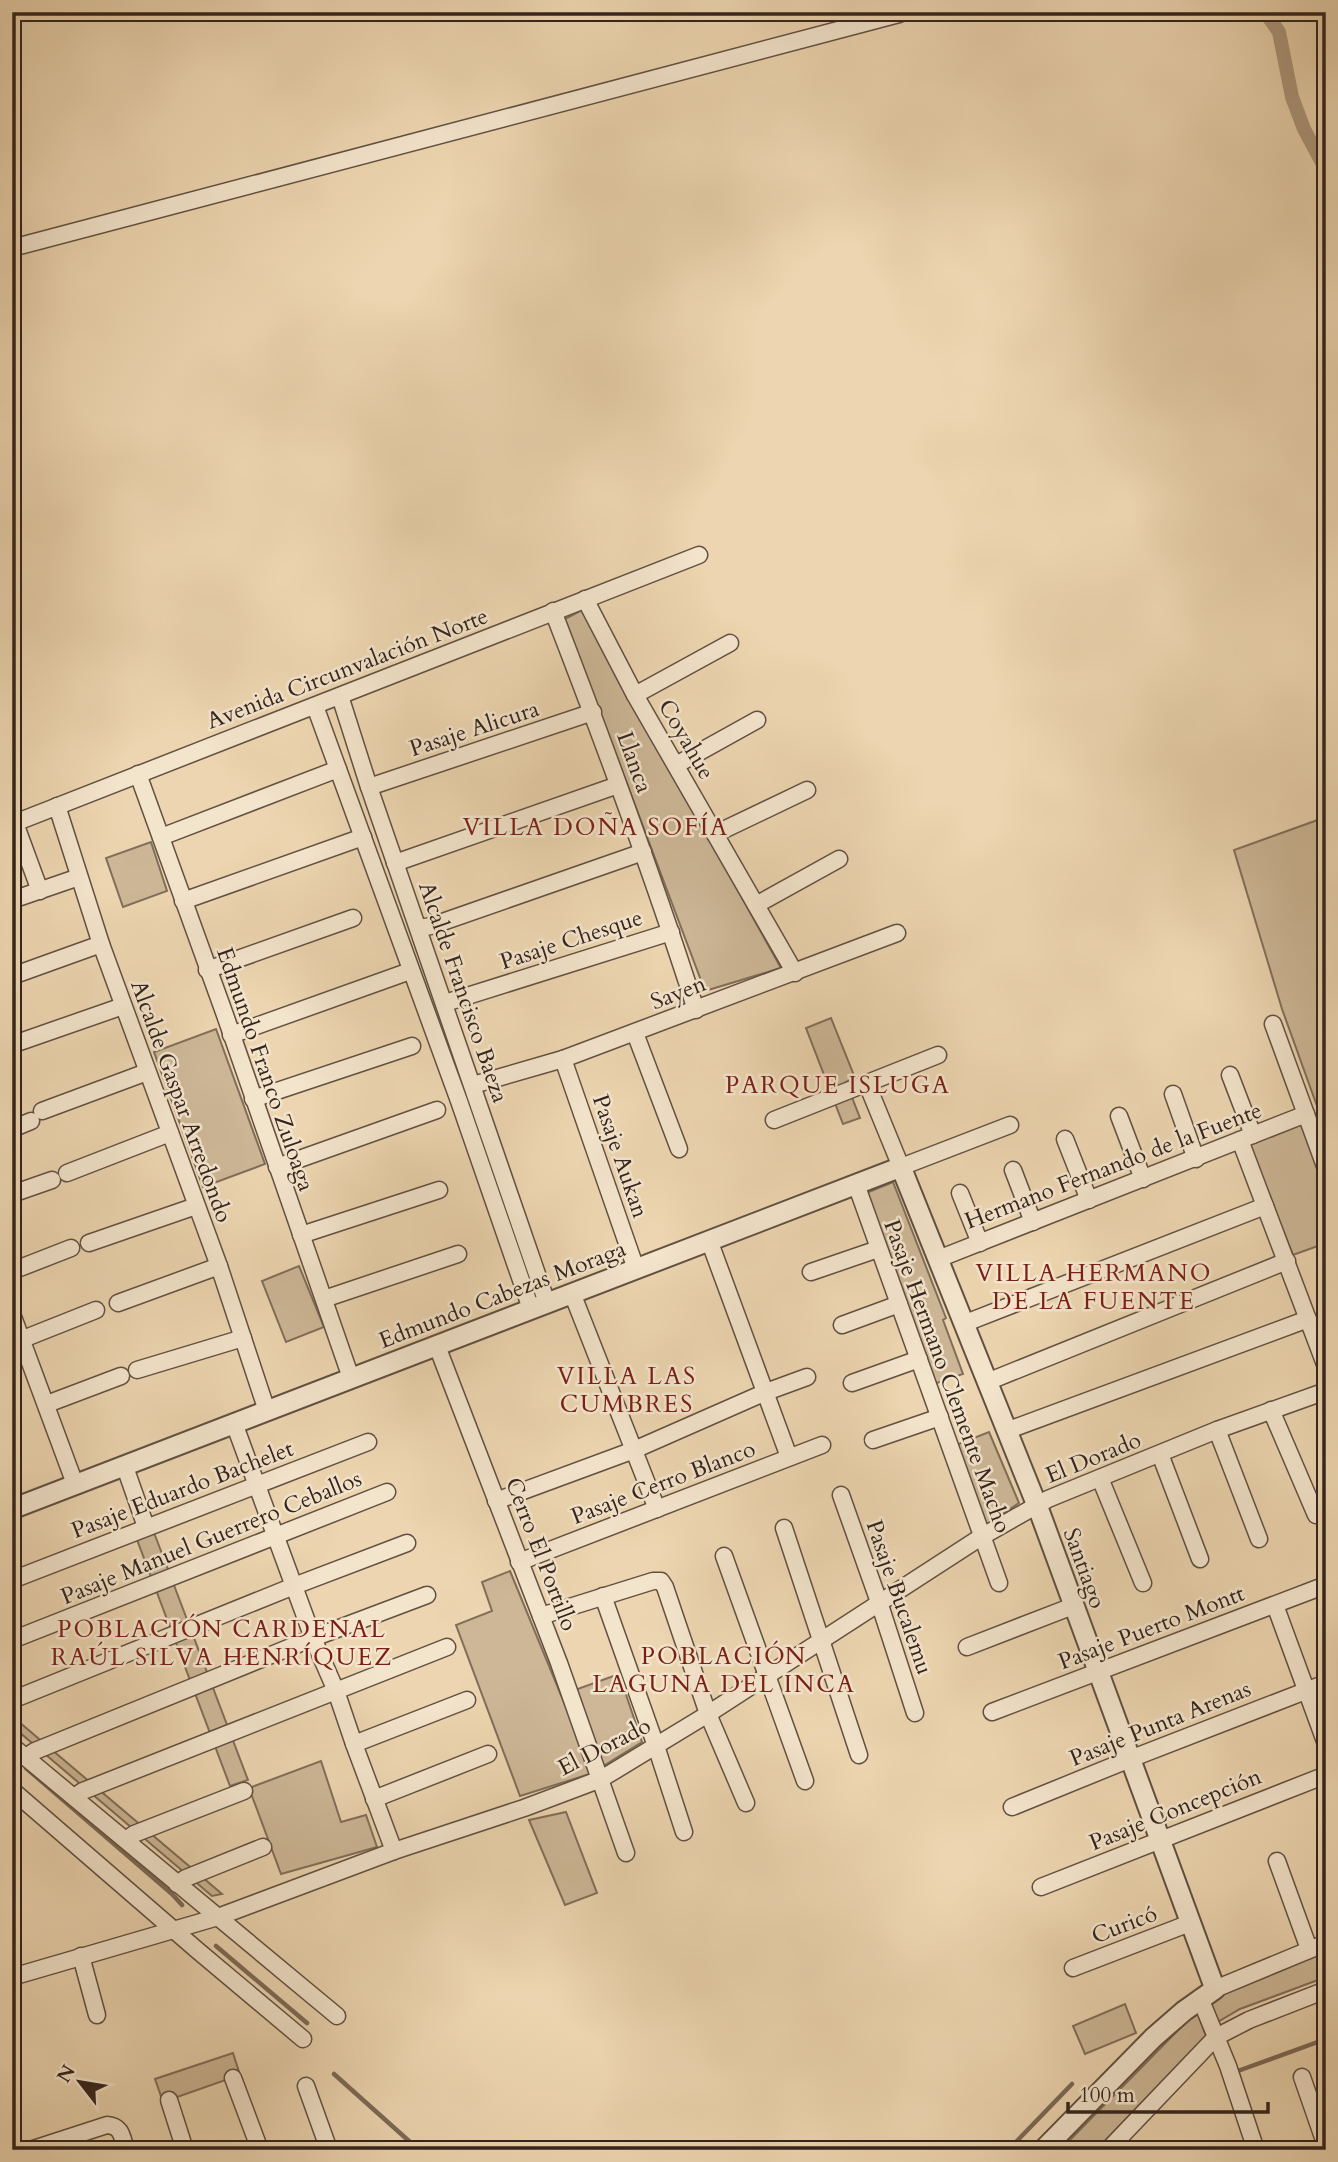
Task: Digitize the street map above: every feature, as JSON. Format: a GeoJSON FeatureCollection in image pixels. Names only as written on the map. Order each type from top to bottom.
{"type":"FeatureCollection","features":[{"type":"Feature","properties":{"kind":"street"},"geometry":{"type":"LineString","coordinates":[[12,248],[900,14]]}},
{"type":"Feature","properties":{"kind":"street","name":"Avenida Circunvalación Norte"},"geometry":{"type":"LineString","coordinates":[[14,823],[699,555]]}},
{"type":"Feature","properties":{"kind":"street","name":"Coyahue"},"geometry":{"type":"LineString","coordinates":[[585,599],[635,695],[795,972]]}},
{"type":"Feature","properties":{"kind":"street","name":"Llanca"},"geometry":{"type":"LineString","coordinates":[[553,611],[593,712],[696,1010]]}},
{"type":"Feature","properties":{"kind":"street"},"geometry":{"type":"LineString","coordinates":[[635,695],[730,643]]}},
{"type":"Feature","properties":{"kind":"street","name":"Alcalde Francisco Baeza"},"geometry":{"type":"LineString","coordinates":[[340,696],[473,1085],[539,1306]]}},
{"type":"Feature","properties":{"kind":"street","name":"Alcalde Francisco Baeza"},"geometry":{"type":"LineString","coordinates":[[314,706],[472,1138],[539,1306]]}},
{"type":"Feature","properties":{"kind":"street","name":"Pasaje Alicura"},"geometry":{"type":"LineString","coordinates":[[369,787],[593,712]]}},
{"type":"Feature","properties":{"kind":"street"},"geometry":{"type":"LineString","coordinates":[[676,765],[757,720]]}},
{"type":"Feature","properties":{"kind":"street"},"geometry":{"type":"LineString","coordinates":[[161,837],[338,769]]}},
{"type":"Feature","properties":{"kind":"street","name":"Edmundo Franco Zuloaga"},"geometry":{"type":"LineString","coordinates":[[138,774],[351,1378]]}},
{"type":"Feature","properties":{"kind":"street"},"geometry":{"type":"LineString","coordinates":[[395,863],[618,785]]}},
{"type":"Feature","properties":{"kind":"street"},"geometry":{"type":"LineString","coordinates":[[715,834],[807,790]]}},
{"type":"Feature","properties":{"kind":"street","name":"Alcalde Gaspar Arredondo"},"geometry":{"type":"LineString","coordinates":[[57,806],[101,944],[219,1266],[267,1411]]}},
{"type":"Feature","properties":{"kind":"street"},"geometry":{"type":"LineString","coordinates":[[14,823],[40,891]]}},
{"type":"Feature","properties":{"kind":"street"},"geometry":{"type":"LineString","coordinates":[[183,901],[363,837]]}},
{"type":"Feature","properties":{"kind":"street"},"geometry":{"type":"LineString","coordinates":[[419,928],[643,852]]}},
{"type":"Feature","properties":{"kind":"street"},"geometry":{"type":"LineString","coordinates":[[756,905],[839,859]]}},
{"type":"Feature","properties":{"kind":"street"},"geometry":{"type":"LineString","coordinates":[[12,900],[79,877]]}},
{"type":"Feature","properties":{"kind":"street"},"geometry":{"type":"LineString","coordinates":[[207,970],[353,918]]}},
{"type":"Feature","properties":{"kind":"street","name":"Pasaje Chesque"},"geometry":{"type":"LineString","coordinates":[[444,1003],[671,932]]}},
{"type":"Feature","properties":{"kind":"street","name":"Sayen"},"geometry":{"type":"LineString","coordinates":[[473,1085],[563,1059],[897,933]]}},
{"type":"Feature","properties":{"kind":"street"},"geometry":{"type":"LineString","coordinates":[[12,976],[101,944]]}},
{"type":"Feature","properties":{"kind":"street"},"geometry":{"type":"LineString","coordinates":[[231,1035],[410,971]]}},
{"type":"Feature","properties":{"kind":"street"},"geometry":{"type":"LineString","coordinates":[[14,1044],[123,1006]]}},
{"type":"Feature","properties":{"kind":"street"},"geometry":{"type":"LineString","coordinates":[[1273,1024],[1326,1169]]}},
{"type":"Feature","properties":{"kind":"street"},"geometry":{"type":"LineString","coordinates":[[635,1033],[679,1149]]}},
{"type":"Feature","properties":{"kind":"street"},"geometry":{"type":"LineString","coordinates":[[253,1099],[412,1046]]}},
{"type":"Feature","properties":{"kind":"street"},"geometry":{"type":"LineString","coordinates":[[774,1120],[938,1055]]}},
{"type":"Feature","properties":{"kind":"street","name":"Pasaje Aukan"},"geometry":{"type":"LineString","coordinates":[[563,1059],[636,1269]]}},
{"type":"Feature","properties":{"kind":"street"},"geometry":{"type":"LineString","coordinates":[[12,1129],[36,1116],[147,1072]]}},
{"type":"Feature","properties":{"kind":"street"},"geometry":{"type":"LineString","coordinates":[[1230,1075],[1265,1206],[1326,1367]]}},
{"type":"Feature","properties":{"kind":"street"},"geometry":{"type":"LineString","coordinates":[[867,1084],[901,1167]]}},
{"type":"Feature","properties":{"kind":"street"},"geometry":{"type":"LineString","coordinates":[[1173,1094],[1196,1158]]}},
{"type":"Feature","properties":{"kind":"street"},"geometry":{"type":"LineString","coordinates":[[277,1167],[437,1110]]}},
{"type":"Feature","properties":{"kind":"street","name":"Hermano Fernando de la Fuente"},"geometry":{"type":"LineString","coordinates":[[938,1259],[1306,1114]]}},
{"type":"Feature","properties":{"kind":"street"},"geometry":{"type":"LineString","coordinates":[[1119,1116],[1143,1179]]}},
{"type":"Feature","properties":{"kind":"street","name":"Edmundo Cabezas Moraga"},"geometry":{"type":"LineString","coordinates":[[12,1508],[1010,1125]]}},
{"type":"Feature","properties":{"kind":"street"},"geometry":{"type":"LineString","coordinates":[[67,1173],[170,1133]]}},
{"type":"Feature","properties":{"kind":"street"},"geometry":{"type":"LineString","coordinates":[[1065,1139],[1089,1200]]}},
{"type":"Feature","properties":{"kind":"street","name":"Santiago"},"geometry":{"type":"LineString","coordinates":[[901,1167],[1036,1505],[1190,1923],[1208,1993]]}},
{"type":"Feature","properties":{"kind":"street"},"geometry":{"type":"LineString","coordinates":[[1013,1170],[1033,1222]]}},
{"type":"Feature","properties":{"kind":"street"},"geometry":{"type":"LineString","coordinates":[[12,1194],[51,1180]]}},
{"type":"Feature","properties":{"kind":"street","name":"Pasaje Hermano Clemente Macho"},"geometry":{"type":"LineString","coordinates":[[856,1184],[999,1583]]}},
{"type":"Feature","properties":{"kind":"street"},"geometry":{"type":"LineString","coordinates":[[301,1235],[439,1190]]}},
{"type":"Feature","properties":{"kind":"street"},"geometry":{"type":"LineString","coordinates":[[960,1193],[980,1243]]}},
{"type":"Feature","properties":{"kind":"street"},"geometry":{"type":"LineString","coordinates":[[89,1243],[196,1206]]}},
{"type":"Feature","properties":{"kind":"street"},"geometry":{"type":"LineString","coordinates":[[963,1324],[1265,1206]]}},
{"type":"Feature","properties":{"kind":"street"},"geometry":{"type":"LineString","coordinates":[[709,1240],[789,1457]]}},
{"type":"Feature","properties":{"kind":"street"},"geometry":{"type":"LineString","coordinates":[[12,1271],[71,1248]]}},
{"type":"Feature","properties":{"kind":"street"},"geometry":{"type":"LineString","coordinates":[[811,1272],[878,1249]]}},
{"type":"Feature","properties":{"kind":"street"},"geometry":{"type":"LineString","coordinates":[[324,1299],[458,1254]]}},
{"type":"Feature","properties":{"kind":"street"},"geometry":{"type":"LineString","coordinates":[[987,1382],[1287,1261]]}},
{"type":"Feature","properties":{"kind":"street"},"geometry":{"type":"LineString","coordinates":[[118,1303],[219,1266]]}},
{"type":"Feature","properties":{"kind":"street"},"geometry":{"type":"LineString","coordinates":[[572,1293],[657,1509]]}},
{"type":"Feature","properties":{"kind":"street"},"geometry":{"type":"LineString","coordinates":[[842,1325],[900,1304]]}},
{"type":"Feature","properties":{"kind":"street"},"geometry":{"type":"LineString","coordinates":[[23,1339],[96,1310]]}},
{"type":"Feature","properties":{"kind":"street"},"geometry":{"type":"LineString","coordinates":[[12,1314],[75,1485]]}},
{"type":"Feature","properties":{"kind":"street"},"geometry":{"type":"LineString","coordinates":[[1006,1431],[1307,1319]]}},
{"type":"Feature","properties":{"kind":"street"},"geometry":{"type":"LineString","coordinates":[[137,1370],[243,1338]]}},
{"type":"Feature","properties":{"kind":"street","name":"Cerro El Portillo"},"geometry":{"type":"LineString","coordinates":[[437,1346],[541,1616],[626,1853]]}},
{"type":"Feature","properties":{"kind":"street"},"geometry":{"type":"LineString","coordinates":[[852,1383],[919,1359]]}},
{"type":"Feature","properties":{"kind":"street"},"geometry":{"type":"LineString","coordinates":[[47,1404],[121,1376]]}},
{"type":"Feature","properties":{"kind":"street"},"geometry":{"type":"LineString","coordinates":[[496,1501],[634,1450],[766,1392],[807,1377]]}},
{"type":"Feature","properties":{"kind":"street","name":"El Dorado"},"geometry":{"type":"LineString","coordinates":[[12,1977],[218,1917],[394,1851],[601,1779],[708,1714],[981,1537],[1036,1505],[1217,1430],[1326,1391]]}},
{"type":"Feature","properties":{"kind":"street"},"geometry":{"type":"LineString","coordinates":[[1271,1410],[1316,1515]]}},
{"type":"Feature","properties":{"kind":"street"},"geometry":{"type":"LineString","coordinates":[[873,1440],[940,1417]]}},
{"type":"Feature","properties":{"kind":"street"},"geometry":{"type":"LineString","coordinates":[[234,1423],[274,1536],[336,1690],[394,1851]]}},
{"type":"Feature","properties":{"kind":"street"},"geometry":{"type":"LineString","coordinates":[[1217,1430],[1259,1539]]}},
{"type":"Feature","properties":{"kind":"street","name":"Pasaje Eduardo Bachelet"},"geometry":{"type":"LineString","coordinates":[[12,1580],[368,1442]]}},
{"type":"Feature","properties":{"kind":"street","name":"Pasaje Cerro Blanco"},"geometry":{"type":"LineString","coordinates":[[519,1562],[822,1445]]}},
{"type":"Feature","properties":{"kind":"street"},"geometry":{"type":"LineString","coordinates":[[1160,1454],[1200,1559]]}},
{"type":"Feature","properties":{"kind":"street"},"geometry":{"type":"LineString","coordinates":[[124,1467],[146,1527]]}},
{"type":"Feature","properties":{"kind":"street"},"geometry":{"type":"LineString","coordinates":[[1100,1478],[1143,1583]]}},
{"type":"Feature","properties":{"kind":"street","name":"Pasaje Manuel Guerrero Ceballos"},"geometry":{"type":"LineString","coordinates":[[12,1640],[387,1492]]}},
{"type":"Feature","properties":{"kind":"street","name":"Pasaje Bucalemu"},"geometry":{"type":"LineString","coordinates":[[841,1495],[915,1713]]}},
{"type":"Feature","properties":{"kind":"street"},"geometry":{"type":"LineString","coordinates":[[784,1528],[859,1755]]}},
{"type":"Feature","properties":{"kind":"street"},"geometry":{"type":"LineString","coordinates":[[12,1700],[294,1586],[407,1544]]}},
{"type":"Feature","properties":{"kind":"street"},"geometry":{"type":"LineString","coordinates":[[724,1556],[805,1781]]}},
{"type":"Feature","properties":{"kind":"street"},"geometry":{"type":"LineString","coordinates":[[541,1616],[653,1581],[661,1581],[708,1714],[746,1803]]}},
{"type":"Feature","properties":{"kind":"street","name":"Pasaje Puerto Montt"},"geometry":{"type":"LineString","coordinates":[[992,1712],[1326,1585]]}},
{"type":"Feature","properties":{"kind":"street"},"geometry":{"type":"LineString","coordinates":[[26,1757],[313,1638],[427,1595]]}},
{"type":"Feature","properties":{"kind":"street"},"geometry":{"type":"LineString","coordinates":[[603,1596],[684,1832]]}},
{"type":"Feature","properties":{"kind":"street"},"geometry":{"type":"LineString","coordinates":[[1275,1605],[1326,1744]]}},
{"type":"Feature","properties":{"kind":"street"},"geometry":{"type":"LineString","coordinates":[[967,1647],[1073,1606]]}},
{"type":"Feature","properties":{"kind":"street"},"geometry":{"type":"LineString","coordinates":[[74,1797],[83,1791],[447,1647]]}},
{"type":"Feature","properties":{"kind":"street","name":"Pasaje Punta Arenas"},"geometry":{"type":"LineString","coordinates":[[1012,1807],[1326,1683]]}},
{"type":"Feature","properties":{"kind":"street"},"geometry":{"type":"LineString","coordinates":[[354,1744],[467,1700]]}},
{"type":"Feature","properties":{"kind":"street"},"geometry":{"type":"LineString","coordinates":[[12,1746],[337,2016]]}},
{"type":"Feature","properties":{"kind":"street"},"geometry":{"type":"LineString","coordinates":[[374,1799],[488,1754]]}},
{"type":"Feature","properties":{"kind":"street","name":"Pasaje Concepción"},"geometry":{"type":"LineString","coordinates":[[1041,1887],[1326,1774]]}},
{"type":"Feature","properties":{"kind":"street"},"geometry":{"type":"LineString","coordinates":[[12,1790],[303,2039]]}},
{"type":"Feature","properties":{"kind":"street"},"geometry":{"type":"LineString","coordinates":[[125,1840],[134,1834],[244,1791]]}},
{"type":"Feature","properties":{"kind":"street"},"geometry":{"type":"LineString","coordinates":[[177,1884],[263,1847]]}},
{"type":"Feature","properties":{"kind":"street"},"geometry":{"type":"LineString","coordinates":[[1277,1861],[1309,1950]]}},
{"type":"Feature","properties":{"kind":"street","name":"Curicó"},"geometry":{"type":"LineString","coordinates":[[1073,1968],[1190,1923]]}},
{"type":"Feature","properties":{"kind":"street"},"geometry":{"type":"LineString","coordinates":[[1043,2150],[1137,2054],[1208,1993],[1326,1943]]}},
{"type":"Feature","properties":{"kind":"street"},"geometry":{"type":"LineString","coordinates":[[81,1956],[97,2015]]}},
{"type":"Feature","properties":{"kind":"street"},"geometry":{"type":"LineString","coordinates":[[1108,2150],[1216,2037],[1249,2020],[1326,1990]]}},
{"type":"Feature","properties":{"kind":"street"},"geometry":{"type":"LineString","coordinates":[[1208,1993],[1216,2037],[1256,2150]]}},
{"type":"Feature","properties":{"kind":"street"},"geometry":{"type":"LineString","coordinates":[[1302,2077],[1326,2146]]}},
{"type":"Feature","properties":{"kind":"street"},"geometry":{"type":"LineString","coordinates":[[233,2078],[260,2150]]}},
{"type":"Feature","properties":{"kind":"street"},"geometry":{"type":"LineString","coordinates":[[306,2086],[329,2150]]}},
{"type":"Feature","properties":{"kind":"street"},"geometry":{"type":"LineString","coordinates":[[169,2100],[186,2150]]}},
{"type":"Feature","properties":{"kind":"street"},"geometry":{"type":"LineString","coordinates":[[30,2150],[107,2124],[120,2129],[126,2150]]}},
{"type":"Feature","properties":{"kind":"shaded area"},"geometry":{"type":"Polygon","coordinates":[[[582,610],[781,968],[705,991],[565,619],[582,610]]]}},
{"type":"Feature","properties":{"kind":"shaded area"},"geometry":{"type":"Polygon","coordinates":[[[1326,817],[1326,1131],[1282,1009],[1234,850],[1326,817]]]}},
{"type":"Feature","properties":{"kind":"shaded area"},"geometry":{"type":"Polygon","coordinates":[[[151,842],[167,891],[123,907],[106,858],[151,842]]]}},
{"type":"Feature","properties":{"kind":"shaded area"},"geometry":{"type":"Polygon","coordinates":[[[831,1018],[855,1078],[846,1082],[860,1118],[843,1124],[806,1028],[831,1018]]]}},
{"type":"Feature","properties":{"kind":"shaded area"},"geometry":{"type":"Polygon","coordinates":[[[216,1029],[265,1164],[203,1187],[154,1052],[216,1029]]]}},
{"type":"Feature","properties":{"kind":"shaded area"},"geometry":{"type":"Polygon","coordinates":[[[1306,1121],[1326,1178],[1326,1243],[1293,1255],[1248,1145],[1306,1121]]]}},
{"type":"Feature","properties":{"kind":"shaded area"},"geometry":{"type":"Polygon","coordinates":[[[893,1182],[946,1318],[943,1320],[963,1374],[931,1385],[859,1196],[893,1182]]]}},
{"type":"Feature","properties":{"kind":"shaded area"},"geometry":{"type":"Polygon","coordinates":[[[299,1266],[324,1327],[286,1342],[262,1281],[299,1266]]]}},
{"type":"Feature","properties":{"kind":"shaded area"},"geometry":{"type":"Polygon","coordinates":[[[989,1432],[1019,1503],[980,1529],[951,1447],[989,1432]]]}},
{"type":"Feature","properties":{"kind":"shaded area"},"geometry":{"type":"Polygon","coordinates":[[[153,1530],[248,1780],[230,1786],[136,1537],[153,1530]]]}},
{"type":"Feature","properties":{"kind":"shaded area"},"geometry":{"type":"Polygon","coordinates":[[[510,1571],[593,1773],[520,1796],[456,1625],[492,1611],[482,1582],[510,1571]]]}},
{"type":"Feature","properties":{"kind":"shaded area"},"geometry":{"type":"Polygon","coordinates":[[[619,1674],[642,1742],[600,1768],[572,1691],[619,1674]]]}},
{"type":"Feature","properties":{"kind":"shaded area"},"geometry":{"type":"Polygon","coordinates":[[[12,1716],[222,1894],[212,1896],[12,1726],[12,1716]]]}},
{"type":"Feature","properties":{"kind":"shaded area"},"geometry":{"type":"Polygon","coordinates":[[[321,1761],[341,1822],[366,1815],[377,1847],[281,1874],[249,1788],[321,1761]]]}},
{"type":"Feature","properties":{"kind":"shaded area"},"geometry":{"type":"Polygon","coordinates":[[[566,1812],[597,1893],[565,1905],[529,1820],[566,1812]]]}},
{"type":"Feature","properties":{"kind":"shaded area"},"geometry":{"type":"Polygon","coordinates":[[[1326,1952],[1326,1977],[1240,2009],[1216,2023],[1208,2003],[1233,1988],[1326,1952]]]}},
{"type":"Feature","properties":{"kind":"shaded area"},"geometry":{"type":"Polygon","coordinates":[[[1125,2004],[1136,2033],[1085,2054],[1073,2026],[1125,2004]]]}},
{"type":"Feature","properties":{"kind":"shaded area"},"geometry":{"type":"Polygon","coordinates":[[[1197,2011],[1206,2036],[1096,2150],[1060,2150],[1197,2011]]]}},
{"type":"Feature","properties":{"kind":"shaded area"},"geometry":{"type":"Polygon","coordinates":[[[233,2053],[240,2075],[163,2102],[155,2079],[233,2053]]]}},
{"type":"Feature","properties":{"kind":"waterway"},"geometry":{"type":"LineString","coordinates":[[1265,12],[1279,32],[1292,97],[1304,129],[1326,170]]}},
{"type":"Feature","properties":{"kind":"waterway"},"geometry":{"type":"LineString","coordinates":[[26,1768],[182,1905]]}},
{"type":"Feature","properties":{"kind":"waterway"},"geometry":{"type":"LineString","coordinates":[[216,1946],[307,2023]]}},
{"type":"Feature","properties":{"kind":"waterway"},"geometry":{"type":"LineString","coordinates":[[1235,2072],[1326,2039]]}},
{"type":"Feature","properties":{"kind":"waterway"},"geometry":{"type":"LineString","coordinates":[[334,2074],[419,2150]]}},
{"type":"Feature","properties":{"kind":"waterway"},"geometry":{"type":"LineString","coordinates":[[996,2150],[1015,2143],[1072,2084]]}},
{"type":"Feature","properties":{"kind":"district","name":"VILLA DOÑA SOFÍA"},"geometry":{"type":"Point","coordinates":[596,827]}},
{"type":"Feature","properties":{"kind":"district","name":"PARQUE ISLUGA"},"geometry":{"type":"Point","coordinates":[838,1085]}},
{"type":"Feature","properties":{"kind":"district","name":"VILLA HERMANO DE LA FUENTE"},"geometry":{"type":"Point","coordinates":[1094,1287]}},
{"type":"Feature","properties":{"kind":"district","name":"VILLA LAS CUMBRES"},"geometry":{"type":"Point","coordinates":[627,1390]}},
{"type":"Feature","properties":{"kind":"district","name":"POBLACIÓN CARDENAL RAÚL SILVA HENRÍQUEZ"},"geometry":{"type":"Point","coordinates":[222,1643]}},
{"type":"Feature","properties":{"kind":"district","name":"POBLACIÓN LAGUNA DEL INCA"},"geometry":{"type":"Point","coordinates":[724,1670]}}]}
